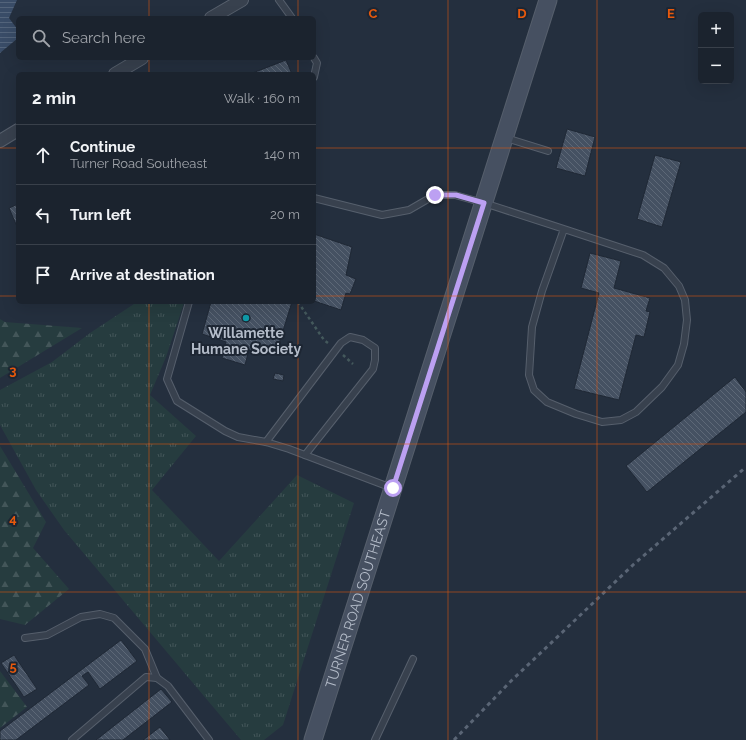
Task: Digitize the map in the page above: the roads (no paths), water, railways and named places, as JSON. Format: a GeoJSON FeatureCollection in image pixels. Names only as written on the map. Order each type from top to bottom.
{"type":"FeatureCollection","features":[{"type":"Feature","properties":{"kind":"main road","name":"TURNER ROAD SOUTHEAST"},"geometry":{"type":"LineString","coordinates":[[313,740],[548,0]]}},
{"type":"Feature","properties":{"kind":"street"},"geometry":{"type":"LineString","coordinates":[[214,16],[242,0]]}},
{"type":"Feature","properties":{"kind":"street"},"geometry":{"type":"LineString","coordinates":[[121,72],[139,60]]}},
{"type":"Feature","properties":{"kind":"street"},"geometry":{"type":"LineString","coordinates":[[0,141],[16,131]]}},
{"type":"Feature","properties":{"kind":"lane"},"geometry":{"type":"LineString","coordinates":[[279,0],[291,16]]}},
{"type":"Feature","properties":{"kind":"lane"},"geometry":{"type":"LineString","coordinates":[[315,60],[317,63],[315,72]]}},
{"type":"Feature","properties":{"kind":"lane"},"geometry":{"type":"LineString","coordinates":[[504,138],[548,151]]}},
{"type":"Feature","properties":{"kind":"lane"},"geometry":{"type":"LineString","coordinates":[[316,198],[382,215],[409,210],[435,195],[456,195],[484,203],[564,229],[643,255],[664,268],[679,286],[685,300],[687,320],[684,344],[678,365],[662,387],[636,412],[621,420],[602,422],[576,414],[547,402],[534,390],[528,376],[532,327],[542,291],[564,229]]}},
{"type":"Feature","properties":{"kind":"lane"},"geometry":{"type":"LineString","coordinates":[[188,304],[167,379],[177,401],[225,431],[238,437],[266,442],[393,488]]}},
{"type":"Feature","properties":{"kind":"lane"},"geometry":{"type":"LineString","coordinates":[[266,442],[336,350],[350,337],[363,340],[375,348],[373,369],[305,455]]}},
{"type":"Feature","properties":{"kind":"lane"},"geometry":{"type":"LineString","coordinates":[[25,638],[46,635],[81,617],[100,614],[114,618],[145,649],[157,678]]}},
{"type":"Feature","properties":{"kind":"lane"},"geometry":{"type":"LineString","coordinates":[[375,740],[413,659]]}},
{"type":"Feature","properties":{"kind":"lane"},"geometry":{"type":"LineString","coordinates":[[72,740],[146,677],[157,678],[168,686],[209,740]]}},
{"type":"Feature","properties":{"kind":"water"},"geometry":{"type":"Polygon","coordinates":[[[0,0],[17,0],[9,18],[16,27],[16,40],[0,53],[0,0]]]}},
{"type":"Feature","properties":{"kind":"railway"},"geometry":{"type":"LineString","coordinates":[[454,740],[510,682],[634,564],[746,467]]}},
{"type":"Feature","properties":{"kind":"place","name":"Willamette Humane Society"},"geometry":{"type":"Point","coordinates":[246,318]}}]}
